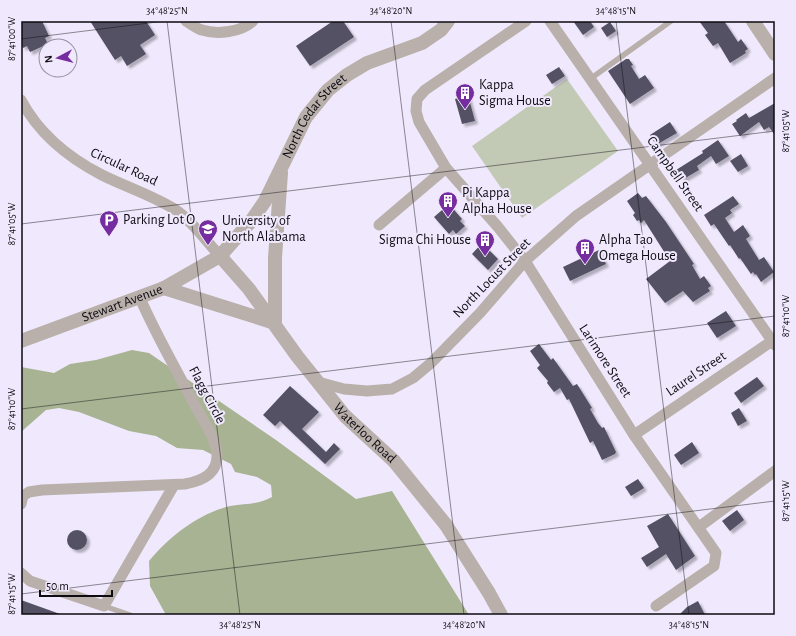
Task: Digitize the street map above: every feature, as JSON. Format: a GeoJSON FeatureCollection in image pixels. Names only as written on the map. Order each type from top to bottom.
{"type":"FeatureCollection","features":[{"type":"Feature","properties":{"kind":"street"},"geometry":{"type":"LineString","coordinates":[[186,21],[202,30],[226,32],[248,25],[253,21]]}},
{"type":"Feature","properties":{"kind":"street","name":"North Cedar Street"},"geometry":{"type":"LineString","coordinates":[[220,256],[252,220],[265,201],[306,117],[328,90],[346,75],[367,64],[422,43],[440,30],[448,21]]}},
{"type":"Feature","properties":{"kind":"street","name":"Larimore Street"},"geometry":{"type":"LineString","coordinates":[[526,21],[425,90],[417,99],[416,111],[418,122],[446,168],[498,227],[525,261],[634,435],[716,553],[714,566],[656,606]]}},
{"type":"Feature","properties":{"kind":"street","name":"Campbell Street"},"geometry":{"type":"LineString","coordinates":[[550,21],[774,342]]}},
{"type":"Feature","properties":{"kind":"street"},"geometry":{"type":"LineString","coordinates":[[753,21],[775,54]]}},
{"type":"Feature","properties":{"kind":"street","name":"North Locust Street"},"geometry":{"type":"LineString","coordinates":[[318,382],[344,389],[367,391],[392,389],[412,378],[431,363],[480,313],[525,261],[576,216],[775,78]]}},
{"type":"Feature","properties":{"kind":"street","name":"Circular Road"},"geometry":{"type":"LineString","coordinates":[[21,100],[38,127],[66,153],[102,175],[157,199],[178,211],[220,256]]}},
{"type":"Feature","properties":{"kind":"street"},"geometry":{"type":"LineString","coordinates":[[164,288],[275,323],[275,258],[282,167]]}},
{"type":"Feature","properties":{"kind":"street"},"geometry":{"type":"LineString","coordinates":[[379,225],[446,168]]}},
{"type":"Feature","properties":{"kind":"street","name":"Stewart Avenue"},"geometry":{"type":"LineString","coordinates":[[21,341],[164,288],[220,256]]}},
{"type":"Feature","properties":{"kind":"street","name":"Waterloo Road"},"geometry":{"type":"LineString","coordinates":[[220,256],[249,289],[318,382],[346,416],[394,461],[446,525],[489,593],[501,615]]}},
{"type":"Feature","properties":{"kind":"street","name":"Flagg Circle"},"geometry":{"type":"LineString","coordinates":[[21,504],[22,496],[29,492],[136,485],[174,485],[196,482],[206,478],[215,468],[217,454],[212,437],[140,298]]}},
{"type":"Feature","properties":{"kind":"street","name":"Laurel Street"},"geometry":{"type":"LineString","coordinates":[[634,435],[774,342]]}},
{"type":"Feature","properties":{"kind":"street"},"geometry":{"type":"LineString","coordinates":[[699,527],[775,471]]}},
{"type":"Feature","properties":{"kind":"street"},"geometry":{"type":"LineString","coordinates":[[21,573],[30,581],[104,606],[174,485]]}},
{"type":"Feature","properties":{"kind":"lane"},"geometry":{"type":"LineString","coordinates":[[658,21],[662,27]]}},
{"type":"Feature","properties":{"kind":"lane"},"geometry":{"type":"LineString","coordinates":[[590,79],[671,21]]}},
{"type":"Feature","properties":{"kind":"lane"},"geometry":{"type":"LineString","coordinates":[[104,606],[128,615]]}},
{"type":"Feature","properties":{"kind":"green space"},"geometry":{"type":"Polygon","coordinates":[[[567,79],[618,151],[522,218],[472,146],[567,79]]]}},
{"type":"Feature","properties":{"kind":"green space"},"geometry":{"type":"Polygon","coordinates":[[[132,350],[149,353],[276,440],[356,499],[392,491],[469,615],[166,615],[150,586],[149,561],[175,535],[185,527],[207,514],[230,506],[256,503],[272,497],[271,485],[257,477],[235,472],[231,464],[203,450],[177,448],[156,436],[129,431],[79,412],[59,408],[46,410],[21,432],[21,367],[54,373],[70,364],[96,360],[132,350]]]}},
{"type":"Feature","properties":{"kind":"building"},"geometry":{"type":"Polygon","coordinates":[[[21,21],[42,21],[49,36],[45,38],[38,38],[38,48],[30,52],[27,46],[23,48],[21,43],[21,21]]]}},
{"type":"Feature","properties":{"kind":"building"},"geometry":{"type":"Polygon","coordinates":[[[90,21],[146,21],[155,35],[140,45],[146,54],[127,66],[121,56],[115,60],[90,21]]]}},
{"type":"Feature","properties":{"kind":"building"},"geometry":{"type":"Polygon","coordinates":[[[333,21],[343,21],[354,37],[310,66],[296,46],[333,21]]]}},
{"type":"Feature","properties":{"kind":"building"},"geometry":{"type":"Polygon","coordinates":[[[573,21],[590,21],[594,27],[583,35],[573,21]]]}},
{"type":"Feature","properties":{"kind":"building"},"geometry":{"type":"Polygon","coordinates":[[[699,21],[724,21],[738,42],[741,39],[748,49],[745,51],[746,53],[730,63],[718,43],[713,46],[705,35],[708,33],[699,21]]]}},
{"type":"Feature","properties":{"kind":"building"},"geometry":{"type":"Polygon","coordinates":[[[610,22],[616,31],[607,37],[601,28],[610,22]]]}},
{"type":"Feature","properties":{"kind":"building"},"geometry":{"type":"Polygon","coordinates":[[[626,59],[629,59],[633,65],[631,66],[639,79],[645,75],[654,88],[630,104],[608,71],[626,59]]]}},
{"type":"Feature","properties":{"kind":"building"},"geometry":{"type":"Polygon","coordinates":[[[559,67],[565,76],[552,84],[546,75],[559,67]]]}},
{"type":"Feature","properties":{"kind":"building","name":"Kappa Sigma House"},"geometry":{"type":"Polygon","coordinates":[[[468,95],[475,121],[462,124],[455,99],[468,95]]]}},
{"type":"Feature","properties":{"kind":"building"},"geometry":{"type":"Polygon","coordinates":[[[775,103],[775,135],[769,127],[764,130],[759,122],[740,136],[732,124],[737,121],[736,120],[746,113],[749,118],[775,103]]]}},
{"type":"Feature","properties":{"kind":"building"},"geometry":{"type":"Polygon","coordinates":[[[670,122],[677,133],[656,145],[650,135],[670,122]]]}},
{"type":"Feature","properties":{"kind":"building"},"geometry":{"type":"Polygon","coordinates":[[[718,140],[729,156],[716,164],[711,156],[697,166],[699,170],[682,180],[676,170],[703,153],[702,151],[718,140]]]}},
{"type":"Feature","properties":{"kind":"building"},"geometry":{"type":"Polygon","coordinates":[[[741,154],[748,166],[738,172],[730,161],[741,154]]]}},
{"type":"Feature","properties":{"kind":"building"},"geometry":{"type":"Polygon","coordinates":[[[638,193],[642,198],[646,196],[666,222],[694,264],[692,265],[700,279],[704,276],[711,286],[708,288],[710,291],[693,302],[683,291],[665,303],[646,279],[670,261],[644,220],[641,223],[639,220],[637,221],[633,215],[635,213],[627,201],[638,193]]]}},
{"type":"Feature","properties":{"kind":"building"},"geometry":{"type":"Polygon","coordinates":[[[733,196],[739,204],[730,210],[732,213],[725,218],[734,232],[743,225],[750,236],[746,239],[759,260],[764,257],[774,272],[761,282],[756,274],[755,275],[753,272],[751,274],[714,224],[711,226],[704,215],[733,196]]]}},
{"type":"Feature","properties":{"kind":"building","name":"Pi Kappa Alpha House"},"geometry":{"type":"Polygon","coordinates":[[[449,204],[462,219],[460,221],[465,226],[456,234],[453,230],[449,234],[434,217],[449,204]]]}},
{"type":"Feature","properties":{"kind":"building","name":"Sigma Chi House"},"geometry":{"type":"Polygon","coordinates":[[[482,243],[498,259],[488,270],[472,254],[482,243]]]}},
{"type":"Feature","properties":{"kind":"building","name":"Alpha Tao Omega House"},"geometry":{"type":"Polygon","coordinates":[[[599,250],[606,264],[570,281],[563,267],[599,250]]]}},
{"type":"Feature","properties":{"kind":"building"},"geometry":{"type":"Polygon","coordinates":[[[726,311],[736,326],[717,338],[707,323],[726,311]]]}},
{"type":"Feature","properties":{"kind":"building"},"geometry":{"type":"Polygon","coordinates":[[[539,344],[551,360],[553,358],[573,386],[577,384],[592,408],[590,409],[598,423],[602,428],[604,427],[616,452],[615,454],[602,460],[593,441],[590,443],[569,399],[567,400],[560,388],[554,392],[547,383],[548,381],[537,368],[540,365],[530,351],[539,344]]]}},
{"type":"Feature","properties":{"kind":"building"},"geometry":{"type":"Polygon","coordinates":[[[757,377],[764,386],[741,403],[734,393],[757,377]]]}},
{"type":"Feature","properties":{"kind":"building"},"geometry":{"type":"Polygon","coordinates":[[[290,386],[319,412],[302,429],[326,452],[334,443],[340,449],[325,464],[280,421],[275,426],[263,415],[290,386]]]}},
{"type":"Feature","properties":{"kind":"building"},"geometry":{"type":"Polygon","coordinates":[[[739,408],[747,421],[738,426],[731,413],[739,408]]]}},
{"type":"Feature","properties":{"kind":"building"},"geometry":{"type":"Polygon","coordinates":[[[692,442],[699,453],[681,465],[674,455],[692,442]]]}},
{"type":"Feature","properties":{"kind":"building"},"geometry":{"type":"Polygon","coordinates":[[[638,479],[644,488],[631,496],[625,487],[638,479]]]}},
{"type":"Feature","properties":{"kind":"building"},"geometry":{"type":"Polygon","coordinates":[[[737,510],[744,520],[730,531],[722,521],[737,510]]]}},
{"type":"Feature","properties":{"kind":"building"},"geometry":{"type":"Polygon","coordinates":[[[668,514],[695,556],[676,570],[666,554],[647,567],[641,558],[659,547],[647,526],[668,514]]]}},
{"type":"Feature","properties":{"kind":"building"},"geometry":{"type":"Polygon","coordinates":[[[77,530],[84,533],[87,540],[84,547],[77,550],[70,547],[67,540],[70,533],[77,530]]]}},
{"type":"Feature","properties":{"kind":"building"},"geometry":{"type":"Polygon","coordinates":[[[21,600],[60,614],[60,615],[21,615],[21,600]]]}},
{"type":"Feature","properties":{"kind":"building"},"geometry":{"type":"Polygon","coordinates":[[[698,601],[705,615],[679,615],[687,607],[698,601]]]}},
{"type":"Feature","properties":{"kind":"place","name":"Kappa Sigma House"},"geometry":{"type":"Point","coordinates":[465,110]}},
{"type":"Feature","properties":{"kind":"place","name":"Pi Kappa Alpha House"},"geometry":{"type":"Point","coordinates":[448,218]}},
{"type":"Feature","properties":{"kind":"place","name":"Parking Lot O"},"geometry":{"type":"Point","coordinates":[109,237]}},
{"type":"Feature","properties":{"kind":"place","name":"University of North Alabama"},"geometry":{"type":"Point","coordinates":[208,246]}},
{"type":"Feature","properties":{"kind":"place","name":"Sigma Chi House"},"geometry":{"type":"Point","coordinates":[485,257]}},
{"type":"Feature","properties":{"kind":"place","name":"Alpha Tao Omega House"},"geometry":{"type":"Point","coordinates":[585,265]}}]}
